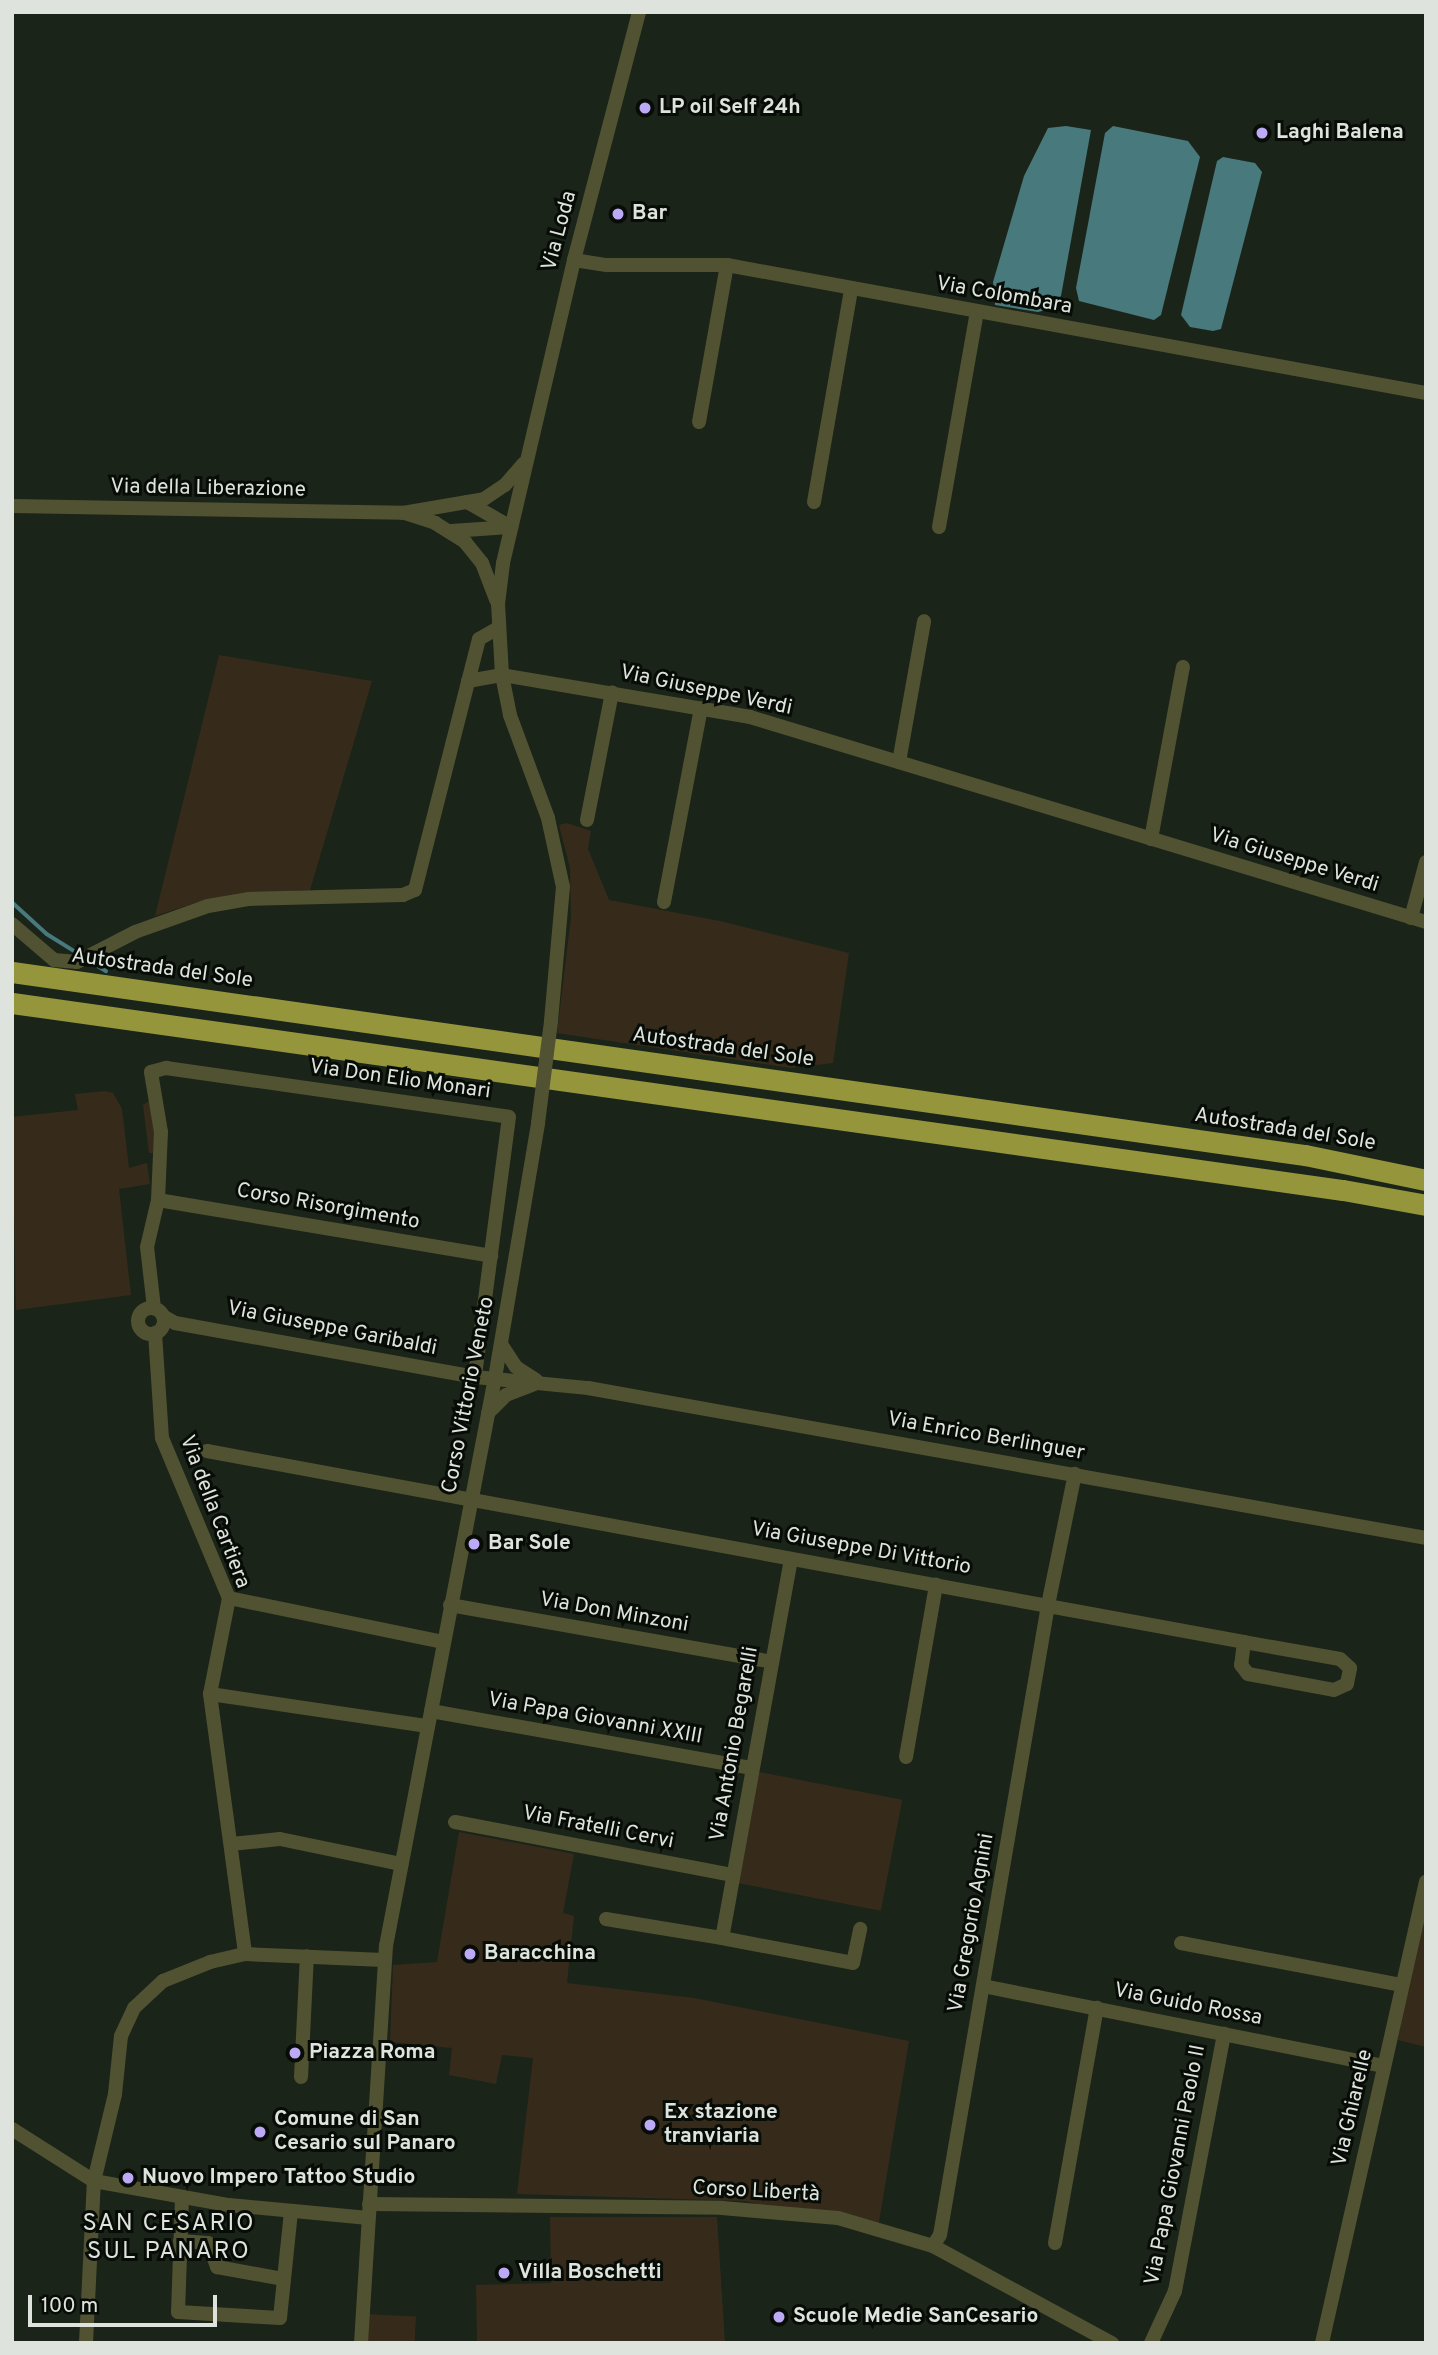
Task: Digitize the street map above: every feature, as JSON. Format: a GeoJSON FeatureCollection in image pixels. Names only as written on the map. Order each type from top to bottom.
{"type":"FeatureCollection","features":[{"type":"Feature","properties":{"kind":"highway","name":"Autostrada del Sole"},"geometry":{"type":"LineString","coordinates":[[12,972],[1305,1154],[1426,1180]]}},
{"type":"Feature","properties":{"kind":"highway"},"geometry":{"type":"LineString","coordinates":[[12,1003],[1343,1190],[1426,1205]]}},
{"type":"Feature","properties":{"kind":"street","name":"Via Loda"},"geometry":{"type":"LineString","coordinates":[[526,462],[573,260],[639,12]]}},
{"type":"Feature","properties":{"kind":"street","name":"Via Colombara"},"geometry":{"type":"LineString","coordinates":[[573,260],[607,265],[727,265],[977,313],[1426,393]]}},
{"type":"Feature","properties":{"kind":"street"},"geometry":{"type":"LineString","coordinates":[[699,422],[727,265]]}},
{"type":"Feature","properties":{"kind":"street"},"geometry":{"type":"LineString","coordinates":[[814,502],[851,289]]}},
{"type":"Feature","properties":{"kind":"street"},"geometry":{"type":"LineString","coordinates":[[939,527],[977,313]]}},
{"type":"Feature","properties":{"kind":"street","name":"Via della Liberazione"},"geometry":{"type":"LineString","coordinates":[[12,506],[404,513],[484,499],[505,485],[526,462]]}},
{"type":"Feature","properties":{"kind":"street","name":"Corso Vittorio Veneto"},"geometry":{"type":"LineString","coordinates":[[361,2343],[384,1960],[495,1378],[538,1123],[551,1021],[563,887],[548,818],[510,715],[502,675],[498,604],[511,527],[526,462]]}},
{"type":"Feature","properties":{"kind":"street"},"geometry":{"type":"LineString","coordinates":[[467,502],[511,527]]}},
{"type":"Feature","properties":{"kind":"street","name":"Via della Liberazione"},"geometry":{"type":"LineString","coordinates":[[404,513],[449,531],[474,551],[498,604]]}},
{"type":"Feature","properties":{"kind":"street","name":"Via della Liberazione"},"geometry":{"type":"LineString","coordinates":[[449,531],[511,527]]}},
{"type":"Feature","properties":{"kind":"street"},"geometry":{"type":"LineString","coordinates":[[899,762],[924,621]]}},
{"type":"Feature","properties":{"kind":"street"},"geometry":{"type":"LineString","coordinates":[[12,924],[54,960],[77,962],[90,954],[208,906],[250,899],[403,895],[415,890],[479,639],[488,630],[498,628]]}},
{"type":"Feature","properties":{"kind":"street"},"geometry":{"type":"LineString","coordinates":[[1151,839],[1183,667]]}},
{"type":"Feature","properties":{"kind":"street"},"geometry":{"type":"LineString","coordinates":[[468,681],[502,675]]}},
{"type":"Feature","properties":{"kind":"street","name":"Via Giuseppe Verdi"},"geometry":{"type":"LineString","coordinates":[[502,675],[750,717],[1426,922]]}},
{"type":"Feature","properties":{"kind":"street"},"geometry":{"type":"LineString","coordinates":[[587,820],[612,692]]}},
{"type":"Feature","properties":{"kind":"street"},"geometry":{"type":"LineString","coordinates":[[664,902],[701,708]]}},
{"type":"Feature","properties":{"kind":"street"},"geometry":{"type":"LineString","coordinates":[[1411,918],[1426,862]]}},
{"type":"Feature","properties":{"kind":"street","name":"Via Don Elio Monari"},"geometry":{"type":"LineString","coordinates":[[158,1200],[161,1132],[150,1072],[166,1068],[509,1116],[475,1377]]}},
{"type":"Feature","properties":{"kind":"street"},"geometry":{"type":"LineString","coordinates":[[158,1200],[147,1247],[159,1312],[164,1324],[155,1333],[142,1331],[138,1323],[142,1310],[159,1312]]}},
{"type":"Feature","properties":{"kind":"street","name":"Corso Risorgimento"},"geometry":{"type":"LineString","coordinates":[[158,1200],[491,1256]]}},
{"type":"Feature","properties":{"kind":"street","name":"Via Giuseppe Garibaldi"},"geometry":{"type":"LineString","coordinates":[[159,1312],[175,1323],[475,1377],[495,1378]]}},
{"type":"Feature","properties":{"kind":"street","name":"Via della Cartiera"},"geometry":{"type":"LineString","coordinates":[[155,1333],[162,1438],[229,1598],[210,1694],[245,1954]]}},
{"type":"Feature","properties":{"kind":"street","name":"Via Enrico Berlinguer"},"geometry":{"type":"LineString","coordinates":[[501,1344],[516,1367],[539,1382]]}},
{"type":"Feature","properties":{"kind":"street","name":"Via Enrico Berlinguer"},"geometry":{"type":"LineString","coordinates":[[495,1378],[539,1382],[1426,1538]]}},
{"type":"Feature","properties":{"kind":"street"},"geometry":{"type":"LineString","coordinates":[[488,1413],[506,1395],[539,1382]]}},
{"type":"Feature","properties":{"kind":"street","name":"Via Giuseppe Di Vittorio"},"geometry":{"type":"LineString","coordinates":[[207,1451],[1340,1659],[1350,1668],[1347,1684],[1335,1690],[1248,1674],[1241,1665],[1244,1642]]}},
{"type":"Feature","properties":{"kind":"street","name":"Via Gregorio Agnini"},"geometry":{"type":"LineString","coordinates":[[933,2246],[940,2235],[1048,1605],[1075,1475]]}},
{"type":"Feature","properties":{"kind":"street","name":"Via Antonio Begarelli"},"geometry":{"type":"LineString","coordinates":[[722,1938],[791,1559]]}},
{"type":"Feature","properties":{"kind":"street"},"geometry":{"type":"LineString","coordinates":[[906,1757],[936,1584]]}},
{"type":"Feature","properties":{"kind":"street"},"geometry":{"type":"LineString","coordinates":[[229,1598],[443,1642]]}},
{"type":"Feature","properties":{"kind":"street","name":"Via Don Minzoni"},"geometry":{"type":"LineString","coordinates":[[450,1605],[772,1662]]}},
{"type":"Feature","properties":{"kind":"street"},"geometry":{"type":"LineString","coordinates":[[210,1694],[428,1726]]}},
{"type":"Feature","properties":{"kind":"street","name":"Via Papa Giovanni XXIII"},"geometry":{"type":"LineString","coordinates":[[431,1711],[752,1768]]}},
{"type":"Feature","properties":{"kind":"street","name":"Via Fratelli Cervi"},"geometry":{"type":"LineString","coordinates":[[455,1822],[733,1875]]}},
{"type":"Feature","properties":{"kind":"street"},"geometry":{"type":"LineString","coordinates":[[232,1844],[281,1839],[401,1864]]}},
{"type":"Feature","properties":{"kind":"street","name":"Via Ghiarelle"},"geometry":{"type":"LineString","coordinates":[[1322,2343],[1426,1882]]}},
{"type":"Feature","properties":{"kind":"street"},"geometry":{"type":"LineString","coordinates":[[606,1919],[853,1963],[860,1929]]}},
{"type":"Feature","properties":{"kind":"street"},"geometry":{"type":"LineString","coordinates":[[1181,1943],[1402,1985]]}},
{"type":"Feature","properties":{"kind":"street"},"geometry":{"type":"LineString","coordinates":[[86,2343],[94,2181],[115,2094],[121,2036],[134,2008],[163,1981],[209,1962],[245,1954],[384,1960]]}},
{"type":"Feature","properties":{"kind":"street"},"geometry":{"type":"LineString","coordinates":[[301,2077],[307,1956]]}},
{"type":"Feature","properties":{"kind":"street","name":"Via Guido Rossa"},"geometry":{"type":"LineString","coordinates":[[983,1986],[1384,2066]]}},
{"type":"Feature","properties":{"kind":"street"},"geometry":{"type":"LineString","coordinates":[[1055,2244],[1097,2008]]}},
{"type":"Feature","properties":{"kind":"street","name":"Via Papa Giovanni Paolo II"},"geometry":{"type":"LineString","coordinates":[[1151,2343],[1175,2291],[1224,2034]]}},
{"type":"Feature","properties":{"kind":"street","name":"Corso Libertà"},"geometry":{"type":"LineString","coordinates":[[12,2129],[94,2181],[182,2198],[291,2212],[776,2210],[838,2218],[933,2246],[1112,2343]]}},
{"type":"Feature","properties":{"kind":"street"},"geometry":{"type":"LineString","coordinates":[[182,2198],[178,2312],[280,2318],[291,2212]]}},
{"type":"Feature","properties":{"kind":"street"},"geometry":{"type":"LineString","coordinates":[[180,2241],[208,2243],[217,2267],[284,2279]]}},
{"type":"Feature","properties":{"kind":"shaded area"},"geometry":{"type":"Polygon","coordinates":[[[219,655],[372,681],[310,890],[250,893],[195,903],[155,916],[219,655]]]}},
{"type":"Feature","properties":{"kind":"shaded area"},"geometry":{"type":"Polygon","coordinates":[[[567,823],[591,831],[588,849],[609,900],[720,921],[849,953],[833,1063],[791,1068],[557,1033],[571,917],[570,868],[559,825],[567,823]]]}},
{"type":"Feature","properties":{"kind":"shaded area"},"geometry":{"type":"Polygon","coordinates":[[[105,1091],[113,1093],[122,1109],[129,1168],[147,1163],[150,1184],[119,1189],[131,1295],[16,1310],[12,1117],[78,1110],[75,1094],[105,1091]]]}},
{"type":"Feature","properties":{"kind":"shaded area"},"geometry":{"type":"Polygon","coordinates":[[[149,1101],[157,1142],[154,1153],[149,1153],[143,1105],[149,1101]]]}},
{"type":"Feature","properties":{"kind":"shaded area"},"geometry":{"type":"Polygon","coordinates":[[[759,1772],[902,1800],[881,1911],[737,1883],[759,1772]]]}},
{"type":"Feature","properties":{"kind":"shaded area"},"geometry":{"type":"Polygon","coordinates":[[[459,1832],[574,1854],[563,1913],[574,1916],[567,1983],[694,1998],[909,2041],[878,2228],[744,2201],[517,2194],[533,2058],[502,2055],[496,2084],[449,2075],[452,2048],[390,2042],[393,1965],[437,1962],[459,1832]]]}},
{"type":"Feature","properties":{"kind":"shaded area"},"geometry":{"type":"Polygon","coordinates":[[[1426,1871],[1426,2047],[1398,2040],[1426,1871]]]}},
{"type":"Feature","properties":{"kind":"shaded area"},"geometry":{"type":"Polygon","coordinates":[[[550,2217],[717,2217],[725,2343],[477,2343],[476,2285],[551,2283],[550,2217]]]}},
{"type":"Feature","properties":{"kind":"shaded area"},"geometry":{"type":"Polygon","coordinates":[[[366,2314],[416,2317],[415,2343],[364,2343],[366,2314]]]}},
{"type":"Feature","properties":{"kind":"water"},"geometry":{"type":"Polygon","coordinates":[[[1066,126],[1091,130],[1059,307],[1038,312],[995,305],[993,282],[1024,176],[1048,128],[1066,126]]]}},
{"type":"Feature","properties":{"kind":"water"},"geometry":{"type":"Polygon","coordinates":[[[1113,126],[1188,141],[1200,157],[1161,315],[1154,320],[1079,301],[1076,288],[1105,133],[1113,126]]]}},
{"type":"Feature","properties":{"kind":"water"},"geometry":{"type":"Polygon","coordinates":[[[1223,157],[1255,163],[1262,172],[1221,329],[1213,331],[1190,327],[1181,315],[1217,161],[1223,157]]]}},
{"type":"Feature","properties":{"kind":"waterway"},"geometry":{"type":"LineString","coordinates":[[12,902],[47,934],[81,955]]}},
{"type":"Feature","properties":{"kind":"waterway"},"geometry":{"type":"LineString","coordinates":[[90,961],[106,971]]}},
{"type":"Feature","properties":{"kind":"place","name":"LP oil Self 24h"},"geometry":{"type":"Point","coordinates":[645,108]}},
{"type":"Feature","properties":{"kind":"place","name":"Laghi Balena"},"geometry":{"type":"Point","coordinates":[1262,133]}},
{"type":"Feature","properties":{"kind":"place","name":"Bar"},"geometry":{"type":"Point","coordinates":[618,214]}},
{"type":"Feature","properties":{"kind":"place","name":"Bar Sole"},"geometry":{"type":"Point","coordinates":[474,1544]}},
{"type":"Feature","properties":{"kind":"place","name":"Baracchina"},"geometry":{"type":"Point","coordinates":[470,1954]}},
{"type":"Feature","properties":{"kind":"place","name":"Piazza Roma"},"geometry":{"type":"Point","coordinates":[295,2053]}},
{"type":"Feature","properties":{"kind":"place","name":"Ex stazione tranviaria"},"geometry":{"type":"Point","coordinates":[650,2125]}},
{"type":"Feature","properties":{"kind":"place","name":"Comune di San Cesario sul Panaro"},"geometry":{"type":"Point","coordinates":[260,2132]}},
{"type":"Feature","properties":{"kind":"place","name":"Nuovo Impero Tattoo Studio"},"geometry":{"type":"Point","coordinates":[128,2178]}},
{"type":"Feature","properties":{"kind":"place","name":"Villa Boschetti"},"geometry":{"type":"Point","coordinates":[504,2273]}},
{"type":"Feature","properties":{"kind":"place","name":"Scuole Medie SanCesario"},"geometry":{"type":"Point","coordinates":[779,2317]}},
{"type":"Feature","properties":{"kind":"district","name":"SAN CESARIO SUL PANARO"},"geometry":{"type":"Point","coordinates":[169,2239]}}]}
